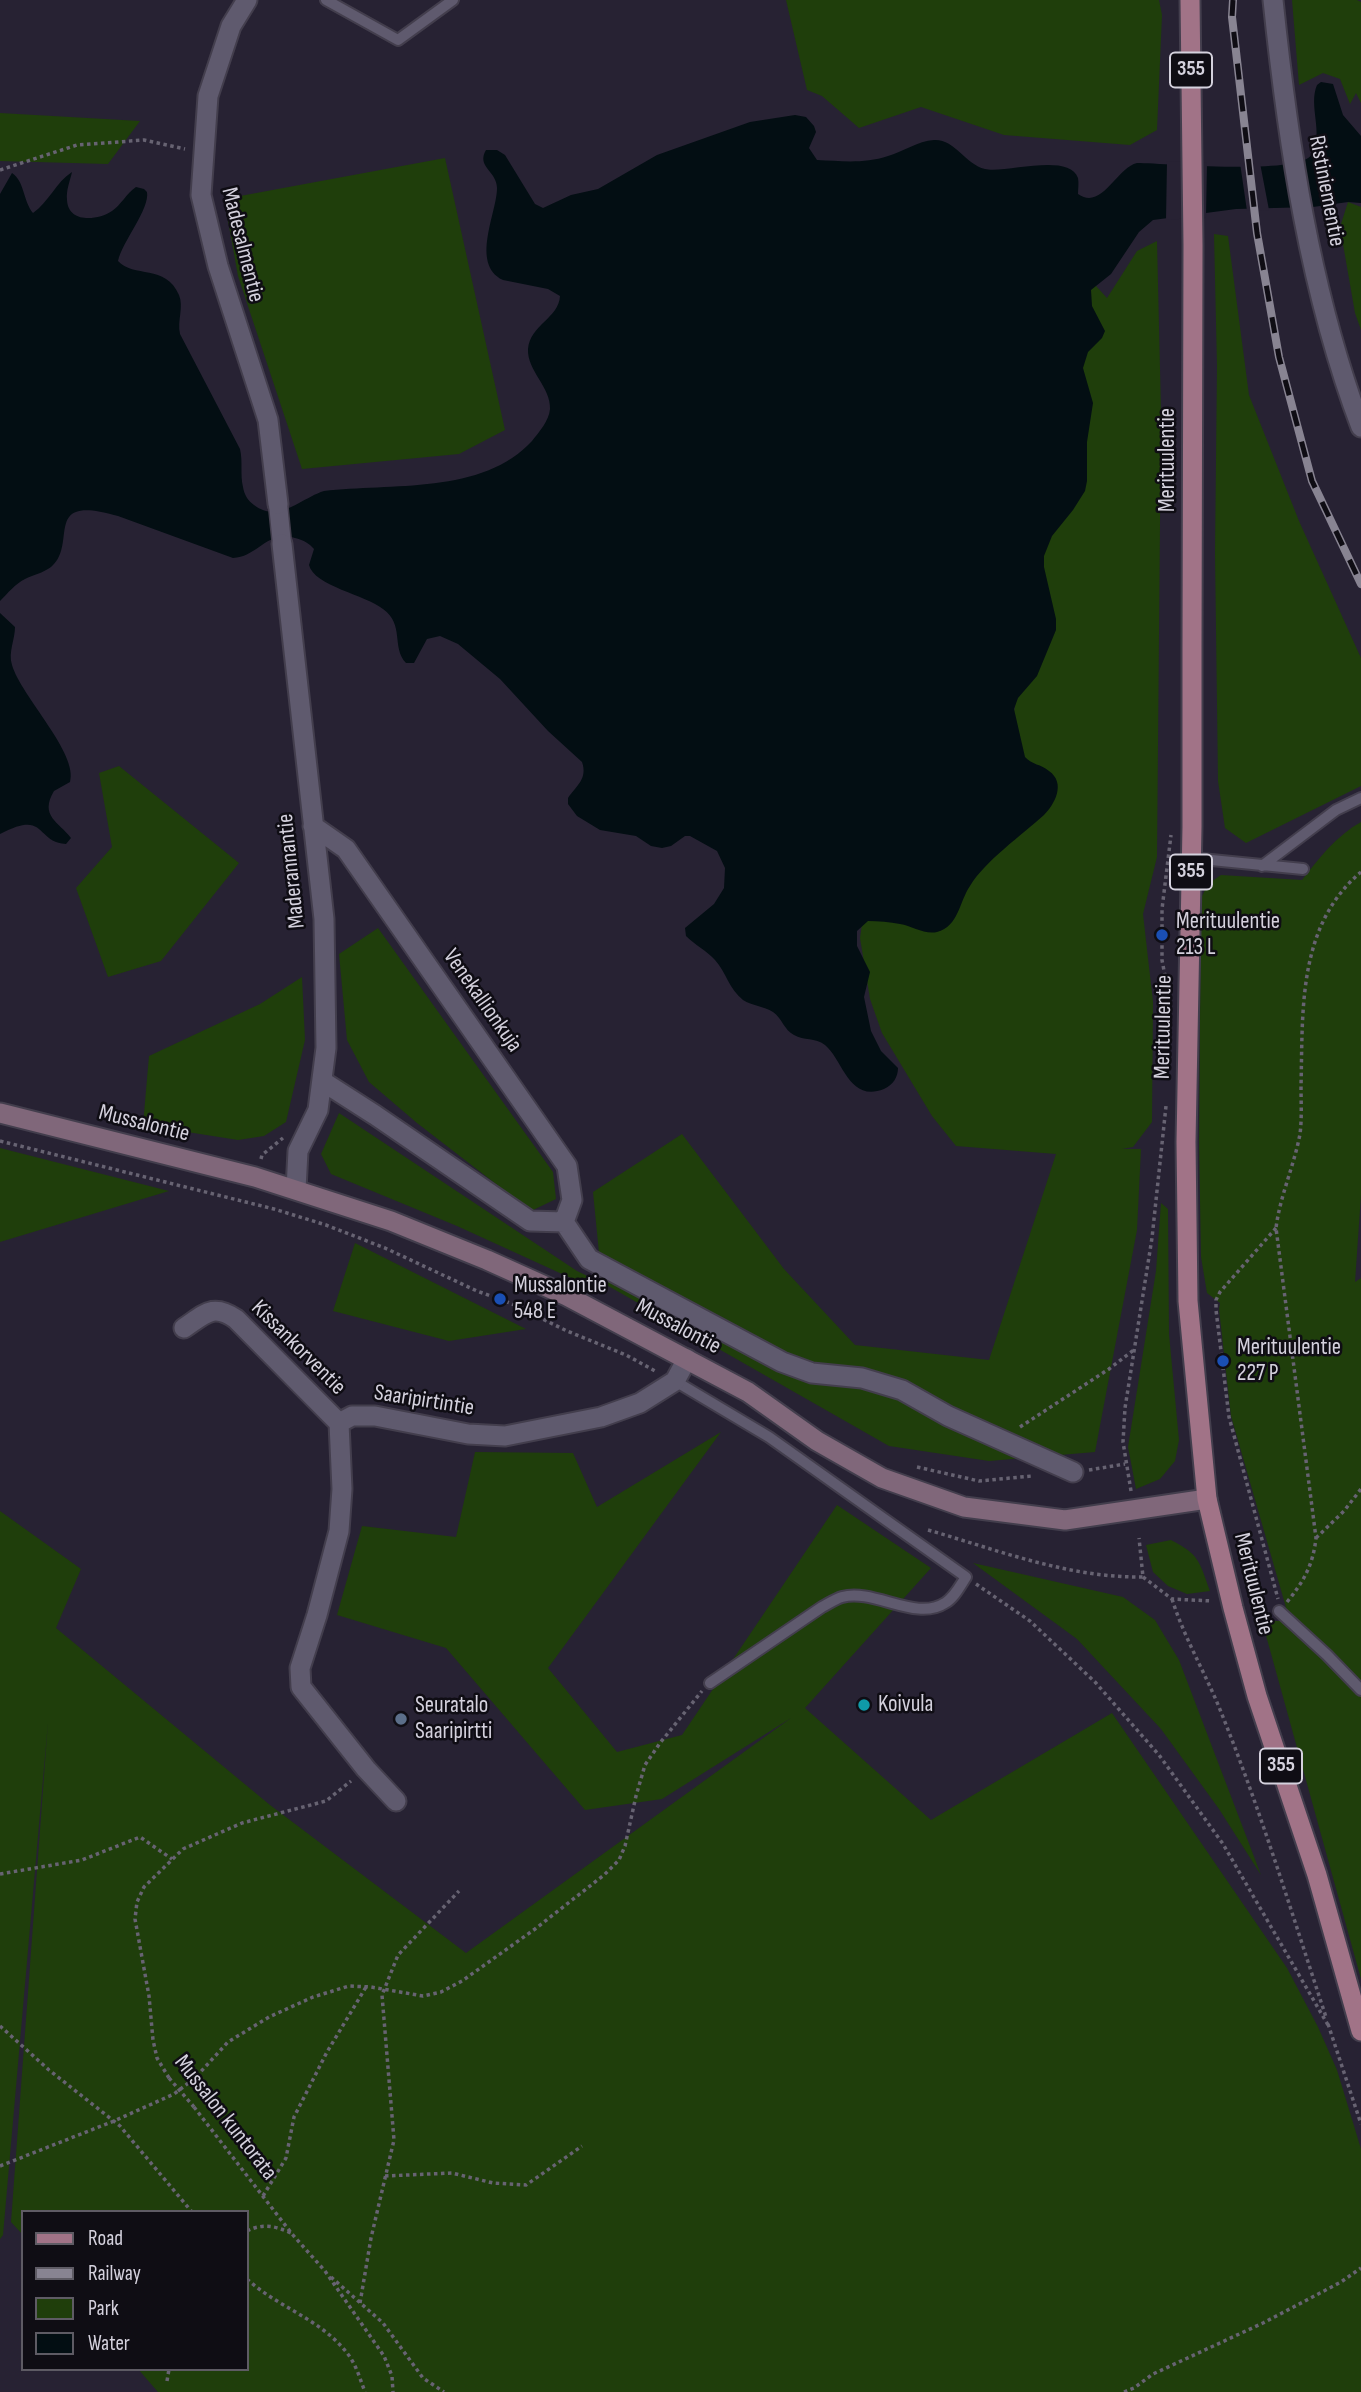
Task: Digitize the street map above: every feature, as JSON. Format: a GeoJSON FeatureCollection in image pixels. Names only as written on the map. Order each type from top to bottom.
{"type":"FeatureCollection","features":[{"type":"Feature","properties":{"kind":"main road","name":"Merituulentie"},"geometry":{"type":"LineString","coordinates":[[1190,0],[1193,245],[1191,858],[1186,1142],[1188,1301],[1207,1499],[1257,1696],[1317,1875],[1361,2031]]}},
{"type":"Feature","properties":{"kind":"main road","name":"Mussalontie"},"geometry":{"type":"LineString","coordinates":[[0,1113],[296,1189],[391,1221],[487,1260],[566,1296],[748,1392],[817,1441],[882,1478],[964,1507],[1065,1520],[1207,1499]]}},
{"type":"Feature","properties":{"kind":"street","name":"Madesalmentie"},"geometry":{"type":"LineString","coordinates":[[247,0],[231,26],[208,96],[201,195],[218,266],[268,420],[278,504]]}},
{"type":"Feature","properties":{"kind":"street","name":"Ristiniementie"},"geometry":{"type":"LineString","coordinates":[[1273,0],[1291,142],[1305,225],[1328,318],[1361,428]]}},
{"type":"Feature","properties":{"kind":"street"},"geometry":{"type":"LineString","coordinates":[[278,504],[282,544]]}},
{"type":"Feature","properties":{"kind":"street","name":"Maderannantie"},"geometry":{"type":"LineString","coordinates":[[282,544],[324,919],[326,1048],[318,1110],[298,1152],[296,1189]]}},
{"type":"Feature","properties":{"kind":"street","name":"Venekallionkuja"},"geometry":{"type":"LineString","coordinates":[[313,826],[346,849],[567,1166],[572,1200],[564,1222]]}},
{"type":"Feature","properties":{"kind":"street"},"geometry":{"type":"LineString","coordinates":[[322,1081],[530,1221],[564,1222],[589,1259],[782,1362],[812,1373],[862,1378],[902,1390],[948,1416],[1073,1472]]}},
{"type":"Feature","properties":{"kind":"street","name":"Kissankorventie"},"geometry":{"type":"LineString","coordinates":[[184,1328],[209,1311],[224,1311],[236,1319],[340,1423]]}},
{"type":"Feature","properties":{"kind":"street","name":"Saaripirtintie"},"geometry":{"type":"LineString","coordinates":[[340,1423],[352,1416],[375,1416],[468,1434],[505,1436],[601,1417],[640,1403],[675,1381],[687,1359]]}},
{"type":"Feature","properties":{"kind":"street"},"geometry":{"type":"LineString","coordinates":[[340,1423],[342,1489],[339,1531],[300,1668],[301,1688],[366,1769],[396,1801]]}},
{"type":"Feature","properties":{"kind":"lane"},"geometry":{"type":"LineString","coordinates":[[326,0],[398,40],[453,0]]}},
{"type":"Feature","properties":{"kind":"lane"},"geometry":{"type":"LineString","coordinates":[[1262,866],[1336,810],[1361,797]]}},
{"type":"Feature","properties":{"kind":"lane"},"geometry":{"type":"LineString","coordinates":[[1191,858],[1303,869]]}},
{"type":"Feature","properties":{"kind":"lane"},"geometry":{"type":"LineString","coordinates":[[675,1381],[769,1437],[966,1577],[948,1602],[937,1607],[911,1607],[865,1596],[842,1597],[822,1607],[710,1684]]}},
{"type":"Feature","properties":{"kind":"lane"},"geometry":{"type":"LineString","coordinates":[[1279,1611],[1328,1655],[1361,1690]]}},
{"type":"Feature","properties":{"kind":"path"},"geometry":{"type":"LineString","coordinates":[[0,170],[77,145],[144,140],[204,153]]}},
{"type":"Feature","properties":{"kind":"path"},"geometry":{"type":"LineString","coordinates":[[1279,1611],[1301,1585],[1310,1568],[1316,1538],[1276,1228],[1278,1211],[1292,1169],[1300,1132],[1302,1008],[1311,950],[1329,909],[1344,888],[1361,872]]}},
{"type":"Feature","properties":{"kind":"path"},"geometry":{"type":"LineString","coordinates":[[1162,909],[1162,960],[1170,1007]]}},
{"type":"Feature","properties":{"kind":"path"},"geometry":{"type":"LineString","coordinates":[[1132,1493],[1125,1464],[1125,1408],[1152,1238],[1166,1101]]}},
{"type":"Feature","properties":{"kind":"path"},"geometry":{"type":"LineString","coordinates":[[246,1204],[262,1155],[285,1136],[310,1125]]}},
{"type":"Feature","properties":{"kind":"path"},"geometry":{"type":"LineString","coordinates":[[0,1141],[300,1217],[385,1248],[477,1292],[510,1303],[567,1331],[626,1355],[675,1381]]}},
{"type":"Feature","properties":{"kind":"path"},"geometry":{"type":"LineString","coordinates":[[1276,1228],[1220,1292],[1216,1300],[1216,1310],[1229,1417],[1277,1591],[1279,1611]]}},
{"type":"Feature","properties":{"kind":"path"},"geometry":{"type":"LineString","coordinates":[[996,1438],[1030,1422],[1136,1349]]}},
{"type":"Feature","properties":{"kind":"path"},"geometry":{"type":"LineString","coordinates":[[1073,1472],[1125,1464]]}},
{"type":"Feature","properties":{"kind":"path"},"geometry":{"type":"LineString","coordinates":[[917,1467],[979,1481],[1032,1476]]}},
{"type":"Feature","properties":{"kind":"path"},"geometry":{"type":"LineString","coordinates":[[1316,1538],[1344,1511],[1361,1489]]}},
{"type":"Feature","properties":{"kind":"path"},"geometry":{"type":"LineString","coordinates":[[923,1529],[1011,1557],[1055,1567],[1119,1577],[1143,1577],[1172,1599],[1212,1601]]}},
{"type":"Feature","properties":{"kind":"path"},"geometry":{"type":"LineString","coordinates":[[1139,1538],[1143,1577]]}},
{"type":"Feature","properties":{"kind":"path"},"geometry":{"type":"LineString","coordinates":[[966,1577],[1030,1621],[1095,1682],[1159,1755],[1223,1844],[1328,2025]]}},
{"type":"Feature","properties":{"kind":"path"},"geometry":{"type":"LineString","coordinates":[[1172,1599],[1181,1629],[1219,1707],[1361,2124]]}},
{"type":"Feature","properties":{"kind":"path"},"geometry":{"type":"LineString","coordinates":[[0,2166],[114,2121],[186,2087],[228,2042],[296,2004],[349,1986],[423,1996],[441,1992],[462,1981],[604,1875],[619,1860],[646,1765],[700,1693]]}},
{"type":"Feature","properties":{"kind":"path","name":"Mussalon kuntorata"},"geometry":{"type":"LineString","coordinates":[[366,1769],[326,1801],[242,1823],[183,1849],[144,1886],[137,1902],[135,1919],[145,1964],[157,2058],[169,2078],[324,2271],[384,2356],[392,2376],[393,2392]]}},
{"type":"Feature","properties":{"kind":"path"},"geometry":{"type":"LineString","coordinates":[[0,1874],[82,1860],[140,1837],[172,1859]]}},
{"type":"Feature","properties":{"kind":"path"},"geometry":{"type":"LineString","coordinates":[[360,2303],[371,2238],[394,2140],[385,2052],[383,1995],[398,1955],[459,1891]]}},
{"type":"Feature","properties":{"kind":"path"},"geometry":{"type":"LineString","coordinates":[[263,2196],[286,2158],[294,2117],[327,2052],[366,1987]]}},
{"type":"Feature","properties":{"kind":"path"},"geometry":{"type":"LineString","coordinates":[[0,2026],[49,2070],[114,2121],[190,2210]]}},
{"type":"Feature","properties":{"kind":"path"},"geometry":{"type":"LineString","coordinates":[[385,2176],[452,2173],[493,2183],[526,2185],[582,2146]]}},
{"type":"Feature","properties":{"kind":"path"},"geometry":{"type":"LineString","coordinates":[[248,2231],[269,2225],[292,2234]]}},
{"type":"Feature","properties":{"kind":"path"},"geometry":{"type":"LineString","coordinates":[[1124,2392],[1135,2388],[1153,2374],[1341,2283],[1361,2268]]}},
{"type":"Feature","properties":{"kind":"path"},"geometry":{"type":"LineString","coordinates":[[324,2271],[383,2323],[423,2378],[444,2392]]}},
{"type":"Feature","properties":{"kind":"path"},"geometry":{"type":"LineString","coordinates":[[248,2280],[259,2290],[332,2337],[348,2354],[365,2392]]}},
{"type":"Feature","properties":{"kind":"path"},"geometry":{"type":"LineString","coordinates":[[167,2381],[169,2371]]}},
{"type":"Feature","properties":{"kind":"green space"},"geometry":{"type":"Polygon","coordinates":[[[786,0],[1159,0],[1162,15],[1157,130],[1130,145],[1004,135],[921,107],[859,128],[822,96],[807,90],[786,0]]]}},
{"type":"Feature","properties":{"kind":"green space"},"geometry":{"type":"Polygon","coordinates":[[[1292,0],[1361,2],[1361,103],[1356,93],[1350,104],[1340,79],[1323,73],[1299,85],[1292,0]]]}},
{"type":"Feature","properties":{"kind":"green space"},"geometry":{"type":"Polygon","coordinates":[[[0,113],[140,121],[108,164],[0,161],[0,113]]]}},
{"type":"Feature","properties":{"kind":"green space"},"geometry":{"type":"Polygon","coordinates":[[[445,158],[505,430],[459,454],[302,469],[238,276],[224,199],[445,158]]]}},
{"type":"Feature","properties":{"kind":"green space"},"geometry":{"type":"Polygon","coordinates":[[[1348,202],[1361,207],[1361,330],[1355,313],[1340,227],[1348,202]]]}},
{"type":"Feature","properties":{"kind":"green space"},"geometry":{"type":"Polygon","coordinates":[[[1214,234],[1228,236],[1249,395],[1299,521],[1361,658],[1361,786],[1246,843],[1225,828],[1218,781],[1214,234]]]}},
{"type":"Feature","properties":{"kind":"green space"},"geometry":{"type":"Polygon","coordinates":[[[1157,241],[1161,412],[1157,857],[1143,914],[1153,1002],[1152,1122],[1133,1147],[1122,1149],[1141,1149],[1137,1230],[1095,1452],[989,1461],[889,1446],[603,1283],[597,1290],[457,1226],[331,1174],[321,1154],[339,1113],[577,1271],[602,1283],[593,1192],[682,1134],[784,1269],[855,1345],[989,1360],[1056,1154],[956,1146],[932,1116],[882,1033],[870,999],[860,938],[867,890],[998,809],[1086,275],[1107,298],[1137,251],[1157,241]]]}},
{"type":"Feature","properties":{"kind":"green space"},"geometry":{"type":"Polygon","coordinates":[[[119,766],[239,863],[161,961],[108,977],[76,888],[112,847],[99,773],[119,766]]]}},
{"type":"Feature","properties":{"kind":"green space"},"geometry":{"type":"Polygon","coordinates":[[[1361,822],[1361,1195],[1355,1282],[1361,1278],[1361,1979],[1262,1621],[1279,1621],[1287,1611],[1231,1416],[1220,1303],[1207,1293],[1201,1257],[1199,1143],[1201,898],[1208,884],[1221,875],[1302,880],[1336,841],[1361,822]]]}},
{"type":"Feature","properties":{"kind":"green space"},"geometry":{"type":"Polygon","coordinates":[[[378,928],[553,1172],[556,1199],[531,1211],[417,1123],[369,1082],[347,1040],[339,954],[378,928]]]}},
{"type":"Feature","properties":{"kind":"green space"},"geometry":{"type":"Polygon","coordinates":[[[302,977],[305,1040],[286,1122],[264,1136],[238,1140],[143,1125],[149,1056],[260,1004],[302,977]]]}},
{"type":"Feature","properties":{"kind":"green space"},"geometry":{"type":"Polygon","coordinates":[[[0,1148],[169,1191],[0,1242],[0,1148]]]}},
{"type":"Feature","properties":{"kind":"green space"},"geometry":{"type":"Polygon","coordinates":[[[1161,1203],[1168,1209],[1169,1334],[1179,1440],[1175,1461],[1160,1479],[1136,1489],[1128,1447],[1156,1271],[1161,1203]]]}},
{"type":"Feature","properties":{"kind":"green space"},"geometry":{"type":"Polygon","coordinates":[[[355,1243],[526,1329],[449,1341],[333,1311],[355,1243]]]}},
{"type":"Feature","properties":{"kind":"green space"},"geometry":{"type":"Polygon","coordinates":[[[721,1432],[548,1668],[617,1752],[682,1735],[837,1505],[931,1568],[805,1708],[931,1820],[1112,1713],[1287,1968],[1337,2070],[1361,2149],[1361,2392],[158,2392],[140,2371],[248,2371],[248,2210],[21,2210],[21,2233],[11,2222],[48,1722],[3,2235],[0,2239],[0,1511],[81,1569],[56,1628],[270,1805],[466,1953],[791,1718],[662,1799],[585,1810],[446,1648],[337,1615],[362,1526],[456,1537],[475,1452],[573,1453],[597,1507],[721,1432]]]}},
{"type":"Feature","properties":{"kind":"green space"},"geometry":{"type":"Polygon","coordinates":[[[1171,1540],[1188,1550],[1197,1560],[1210,1591],[1187,1594],[1168,1586],[1153,1572],[1146,1545],[1171,1540]]]}},
{"type":"Feature","properties":{"kind":"green space"},"geometry":{"type":"Polygon","coordinates":[[[973,1563],[1123,1597],[1155,1620],[1179,1660],[1261,1875],[1219,1809],[1161,1729],[1077,1639],[973,1563]]]}},
{"type":"Feature","properties":{"kind":"water"},"geometry":{"type":"Polygon","coordinates":[[[1321,82],[1333,84],[1343,115],[1361,136],[1361,203],[1236,209],[1153,220],[1139,232],[1111,274],[1091,290],[1092,306],[1105,331],[1088,352],[1083,368],[1093,403],[1087,442],[1087,481],[1085,491],[1052,536],[1044,556],[1056,630],[1037,676],[1018,698],[1014,709],[1025,757],[1054,776],[1057,793],[1044,815],[994,858],[977,877],[966,892],[950,925],[937,932],[928,932],[900,924],[868,921],[857,931],[857,946],[870,972],[864,997],[871,1031],[881,1051],[898,1068],[894,1080],[884,1089],[872,1092],[855,1085],[825,1045],[794,1035],[773,1012],[743,1000],[734,991],[715,960],[686,936],[685,928],[714,904],[724,888],[725,868],[717,851],[690,836],[685,836],[671,846],[651,846],[636,836],[600,830],[577,816],[568,804],[568,798],[582,778],[582,762],[548,731],[500,679],[458,644],[440,636],[427,639],[414,663],[406,663],[399,650],[396,629],[390,615],[375,604],[320,579],[309,565],[314,549],[306,542],[295,538],[277,538],[242,557],[233,558],[118,516],[79,511],[70,516],[66,524],[59,557],[51,567],[21,581],[0,601],[0,194],[12,173],[19,181],[33,213],[72,172],[67,200],[72,213],[84,218],[99,217],[115,209],[136,187],[147,192],[144,207],[118,261],[132,269],[158,275],[173,285],[180,300],[180,334],[240,449],[245,495],[254,505],[272,512],[290,508],[324,491],[434,483],[488,470],[512,458],[532,441],[546,422],[550,409],[549,401],[531,365],[528,349],[534,334],[555,310],[560,296],[548,289],[503,280],[493,272],[488,262],[487,250],[497,188],[494,177],[485,165],[486,150],[497,150],[505,155],[535,204],[543,208],[571,195],[598,189],[657,155],[750,122],[795,115],[806,117],[814,126],[816,132],[809,148],[817,160],[879,159],[934,140],[948,143],[985,169],[1062,166],[1072,170],[1078,178],[1078,194],[1087,198],[1102,193],[1129,166],[1137,163],[1259,167],[1302,161],[1312,154],[1315,146],[1317,137],[1314,102],[1317,85],[1321,82]]]}},
{"type":"Feature","properties":{"kind":"water"},"geometry":{"type":"Polygon","coordinates":[[[0,613],[15,627],[11,660],[17,678],[58,741],[70,770],[70,782],[54,791],[49,807],[52,818],[71,838],[66,844],[56,842],[33,826],[15,827],[0,834],[0,613]]]}},
{"type":"Feature","properties":{"kind":"pier"},"geometry":{"type":"Polygon","coordinates":[[[1167,161],[1207,163],[1206,217],[1166,220],[1167,161]]]}},
{"type":"Feature","properties":{"kind":"pier"},"geometry":{"type":"Polygon","coordinates":[[[1240,163],[1260,163],[1269,210],[1247,211],[1240,163]]]}},
{"type":"Feature","properties":{"kind":"railway"},"geometry":{"type":"LineString","coordinates":[[1233,0],[1232,17],[1257,233],[1279,357],[1312,481],[1361,584]]}},
{"type":"Feature","properties":{"kind":"place","name":"Merituulentie 213 L"},"geometry":{"type":"Point","coordinates":[1162,935]}},
{"type":"Feature","properties":{"kind":"place","name":"Mussalontie 548 E"},"geometry":{"type":"Point","coordinates":[500,1299]}},
{"type":"Feature","properties":{"kind":"place","name":"Merituulentie 227 P"},"geometry":{"type":"Point","coordinates":[1223,1361]}},
{"type":"Feature","properties":{"kind":"place","name":"Koivula"},"geometry":{"type":"Point","coordinates":[864,1705]}},
{"type":"Feature","properties":{"kind":"place","name":"Seuratalo Saaripirtti"},"geometry":{"type":"Point","coordinates":[401,1719]}}]}
